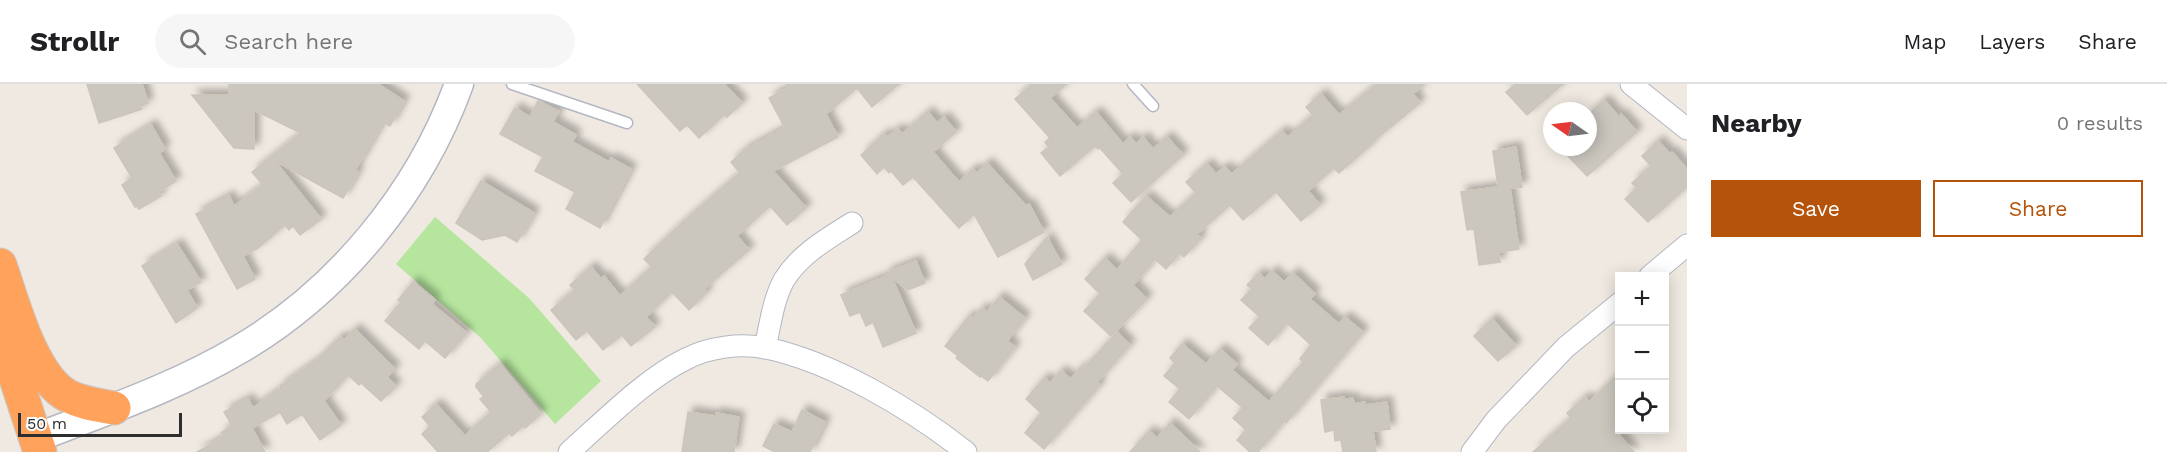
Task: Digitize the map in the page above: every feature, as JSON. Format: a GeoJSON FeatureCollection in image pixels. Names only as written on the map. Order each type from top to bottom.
{"type":"FeatureCollection","features":[{"type":"Feature","properties":{"kind":"highway"},"geometry":{"type":"LineString","coordinates":[[0,265],[39,367],[51,383],[68,395],[86,402],[114,408]]}},
{"type":"Feature","properties":{"kind":"highway"},"geometry":{"type":"LineString","coordinates":[[0,330],[38,445]]}},
{"type":"Feature","properties":{"kind":"main road"},"geometry":{"type":"LineString","coordinates":[[38,445],[114,408],[178,381],[240,349],[267,332],[318,291],[363,245],[404,192],[431,146],[459,84]]}},
{"type":"Feature","properties":{"kind":"street"},"geometry":{"type":"LineString","coordinates":[[1631,84],[1687,129]]}},
{"type":"Feature","properties":{"kind":"street"},"geometry":{"type":"LineString","coordinates":[[765,348],[784,281],[800,260],[821,242],[852,223]]}},
{"type":"Feature","properties":{"kind":"street"},"geometry":{"type":"LineString","coordinates":[[1655,272],[1687,245]]}},
{"type":"Feature","properties":{"kind":"street"},"geometry":{"type":"LineString","coordinates":[[1472,452],[1496,420],[1566,347],[1615,307]]}},
{"type":"Feature","properties":{"kind":"street"},"geometry":{"type":"LineString","coordinates":[[569,452],[668,368],[707,351],[736,346],[765,348],[795,357],[863,386],[921,420],[966,452]]}},
{"type":"Feature","properties":{"kind":"lane"},"geometry":{"type":"LineString","coordinates":[[512,84],[627,123]]}},
{"type":"Feature","properties":{"kind":"lane"},"geometry":{"type":"LineString","coordinates":[[1133,84],[1153,106]]}},
{"type":"Feature","properties":{"kind":"green space"},"geometry":{"type":"Polygon","coordinates":[[[435,217],[529,298],[601,381],[555,424],[481,338],[396,264],[435,217]]]}},
{"type":"Feature","properties":{"kind":"building"},"geometry":{"type":"Polygon","coordinates":[[[87,84],[142,84],[148,103],[140,106],[142,109],[99,123],[87,84]]]}},
{"type":"Feature","properties":{"kind":"building"},"geometry":{"type":"Polygon","coordinates":[[[229,84],[378,84],[404,101],[390,126],[383,122],[355,170],[358,172],[343,198],[274,160],[321,219],[300,235],[293,226],[289,230],[285,225],[258,248],[243,256],[255,279],[237,289],[196,214],[229,196],[234,206],[263,185],[252,172],[301,133],[254,110],[254,149],[234,148],[192,95],[229,95],[229,84]]]}},
{"type":"Feature","properties":{"kind":"building"},"geometry":{"type":"Polygon","coordinates":[[[637,84],[724,84],[742,103],[727,117],[725,114],[699,138],[687,125],[680,131],[637,84]]]}},
{"type":"Feature","properties":{"kind":"building"},"geometry":{"type":"Polygon","coordinates":[[[795,84],[899,84],[872,107],[857,88],[826,114],[838,137],[773,171],[806,208],[787,225],[770,206],[737,236],[749,250],[704,289],[707,292],[689,310],[672,292],[646,317],[655,327],[631,346],[622,335],[603,350],[587,331],[576,340],[551,310],[575,290],[570,285],[591,267],[601,279],[604,276],[620,296],[652,267],[644,259],[740,173],[731,162],[746,149],[785,128],[769,98],[795,84]]]}},
{"type":"Feature","properties":{"kind":"building"},"geometry":{"type":"Polygon","coordinates":[[[1032,84],[1066,84],[1050,98],[1077,128],[1096,112],[1123,144],[1130,137],[1136,144],[1143,137],[1153,149],[1167,137],[1183,155],[1131,202],[1113,183],[1123,174],[1099,147],[1098,149],[1095,146],[1060,176],[1041,153],[1049,147],[1045,142],[1050,138],[1015,99],[1032,84]]]}},
{"type":"Feature","properties":{"kind":"building"},"geometry":{"type":"Polygon","coordinates":[[[1377,84],[1424,84],[1413,94],[1420,103],[1339,173],[1334,168],[1308,191],[1320,205],[1301,221],[1276,192],[1243,220],[1230,205],[1197,234],[1201,238],[1184,257],[1180,253],[1166,269],[1155,259],[1133,285],[1147,299],[1111,336],[1084,311],[1100,294],[1085,279],[1105,258],[1117,270],[1142,240],[1123,222],[1146,196],[1170,217],[1196,193],[1186,182],[1207,164],[1216,174],[1225,167],[1232,174],[1282,131],[1288,137],[1313,115],[1306,107],[1321,94],[1339,115],[1377,84]]]}},
{"type":"Feature","properties":{"kind":"building"},"geometry":{"type":"Polygon","coordinates":[[[1516,84],[1563,84],[1527,115],[1506,92],[1516,84]]]}},
{"type":"Feature","properties":{"kind":"building"},"geometry":{"type":"Polygon","coordinates":[[[1604,100],[1637,132],[1587,176],[1568,156],[1597,156],[1597,107],[1604,100]]]}},
{"type":"Feature","properties":{"kind":"building"},"geometry":{"type":"Polygon","coordinates":[[[538,101],[559,111],[553,122],[576,135],[572,142],[609,162],[611,158],[631,169],[600,228],[566,209],[575,192],[535,171],[543,157],[500,134],[515,108],[530,117],[538,101]]]}},
{"type":"Feature","properties":{"kind":"building"},"geometry":{"type":"Polygon","coordinates":[[[928,112],[937,123],[944,117],[956,132],[933,152],[959,182],[973,169],[977,173],[987,163],[1026,206],[1029,204],[1044,232],[998,257],[974,214],[959,228],[913,177],[903,185],[891,171],[889,173],[884,167],[877,174],[861,155],[884,134],[887,137],[898,129],[902,134],[928,112]]]}},
{"type":"Feature","properties":{"kind":"building"},"geometry":{"type":"Polygon","coordinates":[[[151,125],[165,149],[159,153],[176,181],[158,192],[161,196],[139,209],[135,207],[122,185],[132,178],[114,148],[151,125]]]}},
{"type":"Feature","properties":{"kind":"building"},"geometry":{"type":"Polygon","coordinates":[[[1658,141],[1670,154],[1672,152],[1687,169],[1687,187],[1648,222],[1625,199],[1637,188],[1632,183],[1651,166],[1642,156],[1658,141]]]}},
{"type":"Feature","properties":{"kind":"building"},"geometry":{"type":"Polygon","coordinates":[[[1516,147],[1522,187],[1510,188],[1519,249],[1499,252],[1500,262],[1479,265],[1474,229],[1467,230],[1461,192],[1498,187],[1493,151],[1516,147]]]}},
{"type":"Feature","properties":{"kind":"building"},"geometry":{"type":"Polygon","coordinates":[[[481,181],[534,213],[517,242],[505,235],[482,240],[456,223],[481,181]]]}},
{"type":"Feature","properties":{"kind":"building"},"geometry":{"type":"Polygon","coordinates":[[[1047,237],[1062,264],[1033,280],[1025,264],[1047,237]]]}},
{"type":"Feature","properties":{"kind":"building"},"geometry":{"type":"Polygon","coordinates":[[[177,244],[201,282],[187,290],[197,308],[176,323],[142,266],[177,244]]]}},
{"type":"Feature","properties":{"kind":"building"},"geometry":{"type":"Polygon","coordinates":[[[916,261],[925,283],[908,290],[892,278],[916,333],[883,347],[873,322],[866,326],[860,312],[850,316],[841,295],[916,261]]]}},
{"type":"Feature","properties":{"kind":"building"},"geometry":{"type":"Polygon","coordinates":[[[1272,271],[1284,282],[1293,273],[1315,294],[1310,299],[1339,324],[1345,317],[1363,332],[1286,423],[1284,421],[1258,452],[1250,452],[1237,440],[1246,430],[1233,418],[1243,408],[1217,386],[1189,419],[1169,402],[1180,389],[1164,376],[1175,363],[1170,358],[1182,344],[1206,364],[1220,349],[1237,364],[1232,370],[1269,402],[1303,362],[1300,359],[1311,345],[1287,323],[1268,345],[1249,328],[1260,317],[1241,300],[1252,289],[1247,285],[1259,273],[1265,279],[1272,271]]]}},
{"type":"Feature","properties":{"kind":"building"},"geometry":{"type":"Polygon","coordinates":[[[413,282],[435,300],[432,304],[467,333],[445,358],[425,341],[419,349],[385,321],[401,302],[398,300],[413,282]]]}},
{"type":"Feature","properties":{"kind":"building"},"geometry":{"type":"Polygon","coordinates":[[[999,297],[1025,318],[1007,341],[1015,347],[988,381],[956,358],[958,356],[945,346],[969,316],[973,319],[982,308],[987,312],[999,297]]]}},
{"type":"Feature","properties":{"kind":"building"},"geometry":{"type":"Polygon","coordinates":[[[1492,319],[1516,346],[1498,361],[1474,336],[1492,319]]]}},
{"type":"Feature","properties":{"kind":"building"},"geometry":{"type":"Polygon","coordinates":[[[355,329],[395,369],[387,377],[396,386],[381,401],[348,375],[324,401],[341,425],[320,440],[302,414],[287,424],[280,412],[252,428],[265,452],[197,452],[224,437],[221,433],[232,425],[224,412],[248,399],[253,408],[317,360],[340,337],[344,340],[355,329]]]}},
{"type":"Feature","properties":{"kind":"building"},"geometry":{"type":"Polygon","coordinates":[[[1117,332],[1130,345],[1097,382],[1100,385],[1044,449],[1025,433],[1041,413],[1026,399],[1044,378],[1050,383],[1061,371],[1071,379],[1117,332]]]}},
{"type":"Feature","properties":{"kind":"building"},"geometry":{"type":"Polygon","coordinates":[[[500,364],[541,414],[512,436],[509,433],[487,452],[438,452],[422,434],[430,426],[422,417],[436,404],[465,436],[491,412],[480,399],[484,397],[476,384],[500,364]]]}},
{"type":"Feature","properties":{"kind":"building"},"geometry":{"type":"Polygon","coordinates":[[[1615,378],[1615,434],[1620,434],[1634,452],[1533,452],[1571,418],[1567,413],[1585,397],[1589,402],[1615,378]]]}},
{"type":"Feature","properties":{"kind":"building"},"geometry":{"type":"Polygon","coordinates":[[[1344,397],[1344,400],[1353,398],[1354,404],[1387,402],[1390,429],[1373,431],[1376,452],[1343,452],[1341,440],[1335,441],[1334,430],[1325,432],[1321,400],[1344,397]]]}},
{"type":"Feature","properties":{"kind":"building"},"geometry":{"type":"Polygon","coordinates":[[[802,410],[825,422],[810,452],[775,452],[763,446],[774,424],[792,432],[802,410]]]}},
{"type":"Feature","properties":{"kind":"building"},"geometry":{"type":"Polygon","coordinates":[[[688,412],[739,417],[734,452],[682,452],[688,412]]]}},
{"type":"Feature","properties":{"kind":"building"},"geometry":{"type":"Polygon","coordinates":[[[1170,423],[1200,452],[1130,452],[1149,431],[1157,438],[1170,423]]]}}]}
